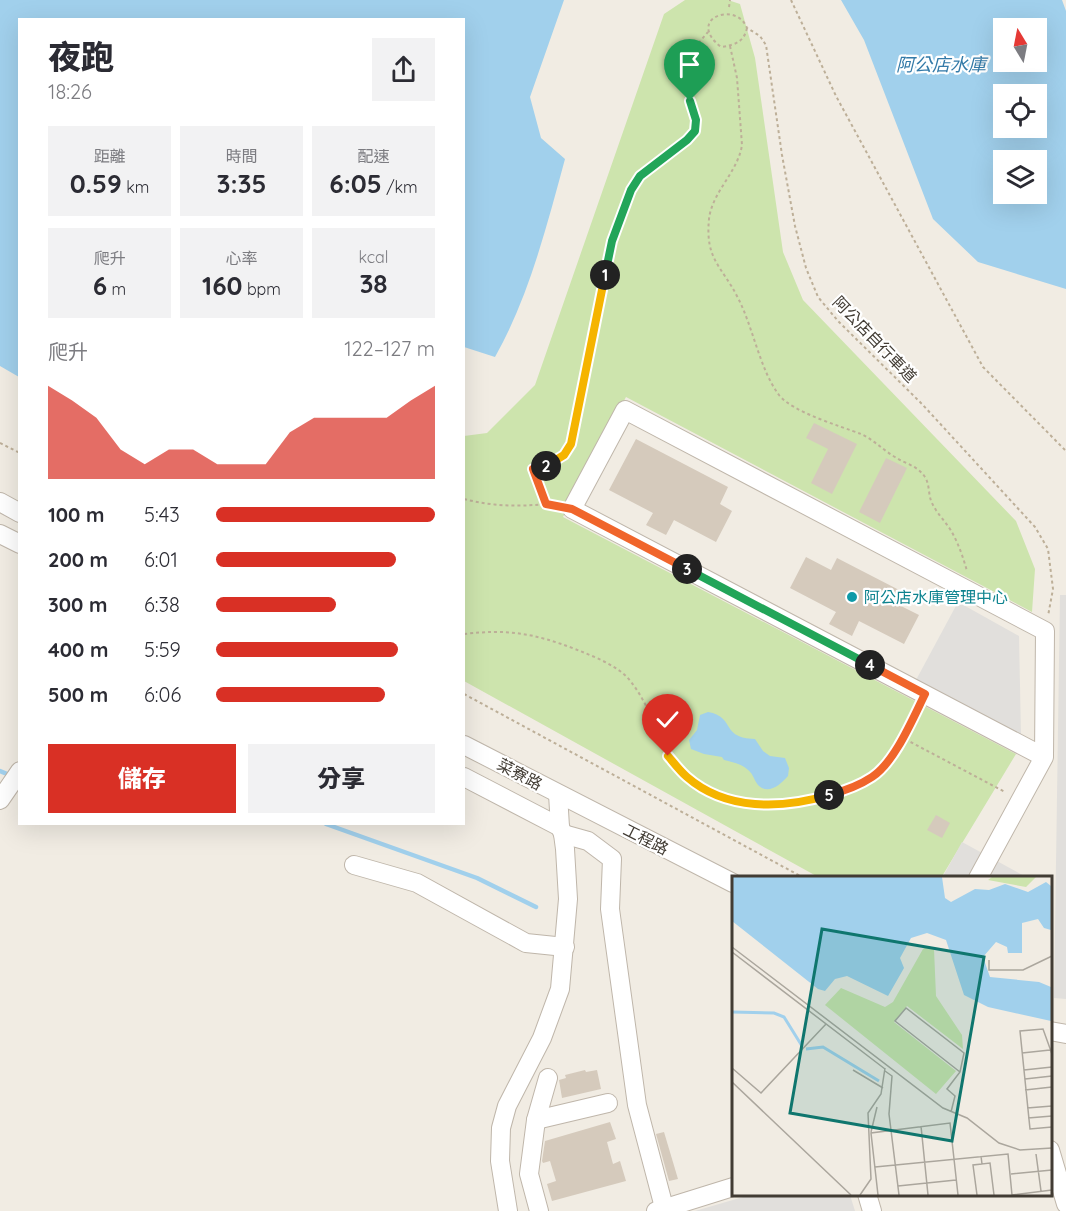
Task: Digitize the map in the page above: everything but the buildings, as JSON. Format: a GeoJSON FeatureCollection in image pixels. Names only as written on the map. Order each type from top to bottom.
{"type":"FeatureCollection","features":[{"type":"Feature","properties":{"kind":"street"},"geometry":{"type":"LineString","coordinates":[[979,876],[1044,757],[1045,630],[625,410],[572,509],[1044,757]]}},
{"type":"Feature","properties":{"kind":"street"},"geometry":{"type":"LineString","coordinates":[[0,502],[18,512]]}},
{"type":"Feature","properties":{"kind":"street"},"geometry":{"type":"LineString","coordinates":[[0,534],[18,543]]}},
{"type":"Feature","properties":{"kind":"street","name":"菜寮路"},"geometry":{"type":"LineString","coordinates":[[465,745],[558,794],[563,837],[568,898],[560,989],[542,1038],[507,1106],[501,1128],[500,1161],[508,1211]]}},
{"type":"Feature","properties":{"kind":"street"},"geometry":{"type":"LineString","coordinates":[[0,800],[18,774]]}},
{"type":"Feature","properties":{"kind":"street"},"geometry":{"type":"LineString","coordinates":[[465,778],[563,837],[588,841],[612,859],[610,909],[637,1105],[662,1210],[732,1187]]}},
{"type":"Feature","properties":{"kind":"street","name":"工程路"},"geometry":{"type":"LineString","coordinates":[[558,794],[732,882]]}},
{"type":"Feature","properties":{"kind":"street"},"geometry":{"type":"LineString","coordinates":[[354,865],[417,883],[526,943],[565,947]]}},
{"type":"Feature","properties":{"kind":"street"},"geometry":{"type":"LineString","coordinates":[[1051,1031],[1066,1034]]}},
{"type":"Feature","properties":{"kind":"street"},"geometry":{"type":"LineString","coordinates":[[539,1211],[529,1174],[536,1120],[549,1078]]}},
{"type":"Feature","properties":{"kind":"street"},"geometry":{"type":"LineString","coordinates":[[536,1120],[608,1103]]}},
{"type":"Feature","properties":{"kind":"street"},"geometry":{"type":"LineString","coordinates":[[1051,1153],[1066,1204]]}},
{"type":"Feature","properties":{"kind":"street"},"geometry":{"type":"LineString","coordinates":[[868,1196],[872,1211]]}},
{"type":"Feature","properties":{"kind":"path"},"geometry":{"type":"LineString","coordinates":[[722,9],[729,7],[730,0]]}},
{"type":"Feature","properties":{"kind":"path"},"geometry":{"type":"LineString","coordinates":[[791,0],[836,96],[983,368],[1066,451]]}},
{"type":"Feature","properties":{"kind":"path"},"geometry":{"type":"LineString","coordinates":[[715,11],[708,21],[708,32],[712,40],[721,47],[741,42],[746,35],[747,28]]}},
{"type":"Feature","properties":{"kind":"path","name":"阿公店自行車道"},"geometry":{"type":"LineString","coordinates":[[739,11],[745,19],[747,28],[760,36],[766,45],[795,226],[806,268],[818,297],[838,321],[922,404],[1035,527],[1047,549],[1053,589],[1045,630]]}},
{"type":"Feature","properties":{"kind":"path"},"geometry":{"type":"LineString","coordinates":[[546,504],[533,469],[550,465],[564,455],[571,444],[612,241],[631,190],[640,176],[687,140],[695,131],[696,120],[685,83],[684,60],[708,32]]}},
{"type":"Feature","properties":{"kind":"path"},"geometry":{"type":"LineString","coordinates":[[730,46],[737,78],[742,145],[741,154],[716,200],[710,218],[712,258],[734,290],[746,313],[764,363],[780,396],[824,421],[872,440],[897,459],[917,469],[925,478],[930,490],[930,500],[949,528],[962,555],[972,592]]}},
{"type":"Feature","properties":{"kind":"path"},"geometry":{"type":"LineString","coordinates":[[0,443],[18,452]]}},
{"type":"Feature","properties":{"kind":"path"},"geometry":{"type":"LineString","coordinates":[[465,499],[492,505],[515,507],[546,504],[572,509]]}},
{"type":"Feature","properties":{"kind":"path"},"geometry":{"type":"LineString","coordinates":[[465,634],[511,631],[538,636],[598,658],[622,672],[642,697],[668,756],[687,777],[707,791],[750,805],[784,804],[817,799],[844,791],[874,776],[903,738],[925,694]]}},
{"type":"Feature","properties":{"kind":"path"},"geometry":{"type":"LineString","coordinates":[[465,695],[800,876]]}},
{"type":"Feature","properties":{"kind":"path"},"geometry":{"type":"LineString","coordinates":[[903,738],[1020,800]]}},
{"type":"Feature","properties":{"kind":"green space"},"geometry":{"type":"Polygon","coordinates":[[[685,0],[728,0],[740,4],[755,58],[783,252],[803,300],[1016,521],[1035,569],[1032,612],[626,397],[563,517],[1016,754],[942,876],[816,876],[465,682],[465,436],[487,433],[535,385],[664,14],[685,0]]]}},
{"type":"Feature","properties":{"kind":"shaded area"},"geometry":{"type":"Polygon","coordinates":[[[1060,595],[1066,595],[1066,999],[1054,998],[1060,595]]]}},
{"type":"Feature","properties":{"kind":"shaded area"},"geometry":{"type":"Polygon","coordinates":[[[958,602],[1019,636],[1021,736],[916,680],[958,602]]]}},
{"type":"Feature","properties":{"kind":"shaded area"},"geometry":{"type":"Polygon","coordinates":[[[962,842],[1024,876],[943,876],[962,842]]]}},
{"type":"Feature","properties":{"kind":"shaded area"},"geometry":{"type":"Polygon","coordinates":[[[747,1196],[850,1196],[855,1211],[695,1211],[747,1196]]]}},
{"type":"Feature","properties":{"kind":"water"},"geometry":{"type":"Polygon","coordinates":[[[0,0],[564,0],[530,97],[541,138],[565,159],[544,235],[527,285],[518,310],[495,357],[465,347],[465,18],[18,18],[18,376],[0,366],[0,0]]]}},
{"type":"Feature","properties":{"kind":"water","name":"阿公店水庫"},"geometry":{"type":"Polygon","coordinates":[[[841,0],[1062,0],[1066,11],[1066,289],[978,262],[933,219],[864,40],[841,0]]]}},
{"type":"Feature","properties":{"kind":"water"},"geometry":{"type":"Polygon","coordinates":[[[708,712],[722,718],[737,735],[755,739],[763,751],[770,756],[785,758],[789,768],[788,776],[771,789],[763,788],[742,766],[724,760],[722,757],[691,749],[689,740],[697,730],[700,715],[708,712]]]}},
{"type":"Feature","properties":{"kind":"waterway"},"geometry":{"type":"LineString","coordinates":[[0,771],[12,776]]}},
{"type":"Feature","properties":{"kind":"waterway"},"geometry":{"type":"LineString","coordinates":[[329,825],[477,878],[536,907]]}},
{"type":"Feature","properties":{"kind":"place","name":"阿公店水庫管理中心"},"geometry":{"type":"Point","coordinates":[852,597]}},
{"type":"Feature","properties":{"kind":"route"},"geometry":{"type":"LineString","coordinates":[[668,756],[687,777],[707,791],[732,800],[750,805],[784,804],[817,799],[844,791],[874,776],[903,738],[925,694],[572,509],[546,504],[533,469],[550,465],[564,455],[571,444],[612,241],[631,190],[640,176],[687,140],[695,131],[696,120],[690,101]]}}]}
